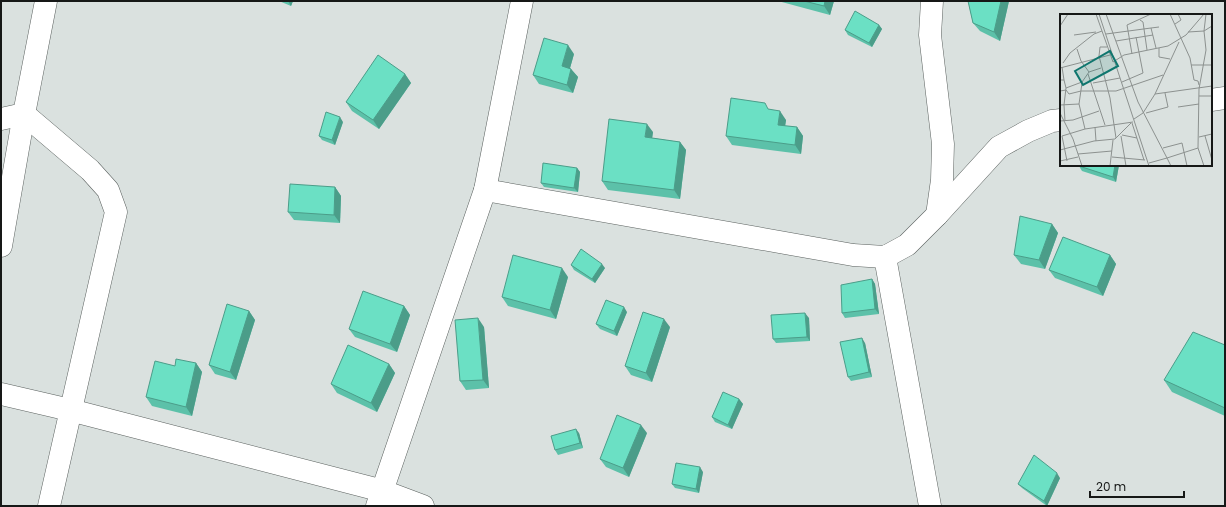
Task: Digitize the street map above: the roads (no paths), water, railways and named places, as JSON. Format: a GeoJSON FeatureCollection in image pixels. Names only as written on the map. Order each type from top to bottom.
{"type":"FeatureCollection","features":[{"type":"Feature","properties":{"kind":"street"},"geometry":{"type":"LineString","coordinates":[[1,246],[24,114],[46,1]]}},
{"type":"Feature","properties":{"kind":"street"},"geometry":{"type":"LineString","coordinates":[[380,498],[485,190],[522,1]]}},
{"type":"Feature","properties":{"kind":"street"},"geometry":{"type":"LineString","coordinates":[[932,1],[930,35],[943,144],[942,180],[938,214]]}},
{"type":"Feature","properties":{"kind":"street"},"geometry":{"type":"LineString","coordinates":[[1,119],[24,114]]}},
{"type":"Feature","properties":{"kind":"street"},"geometry":{"type":"LineString","coordinates":[[24,114],[90,170],[108,190],[116,212],[49,506]]}},
{"type":"Feature","properties":{"kind":"street"},"geometry":{"type":"LineString","coordinates":[[485,190],[853,255],[885,257],[907,245],[938,214],[999,147],[1028,131],[1060,120]]}},
{"type":"Feature","properties":{"kind":"street"},"geometry":{"type":"LineString","coordinates":[[885,257],[930,506]]}},
{"type":"Feature","properties":{"kind":"street"},"geometry":{"type":"LineString","coordinates":[[1,394],[70,410],[380,498],[423,506]]}}]}
